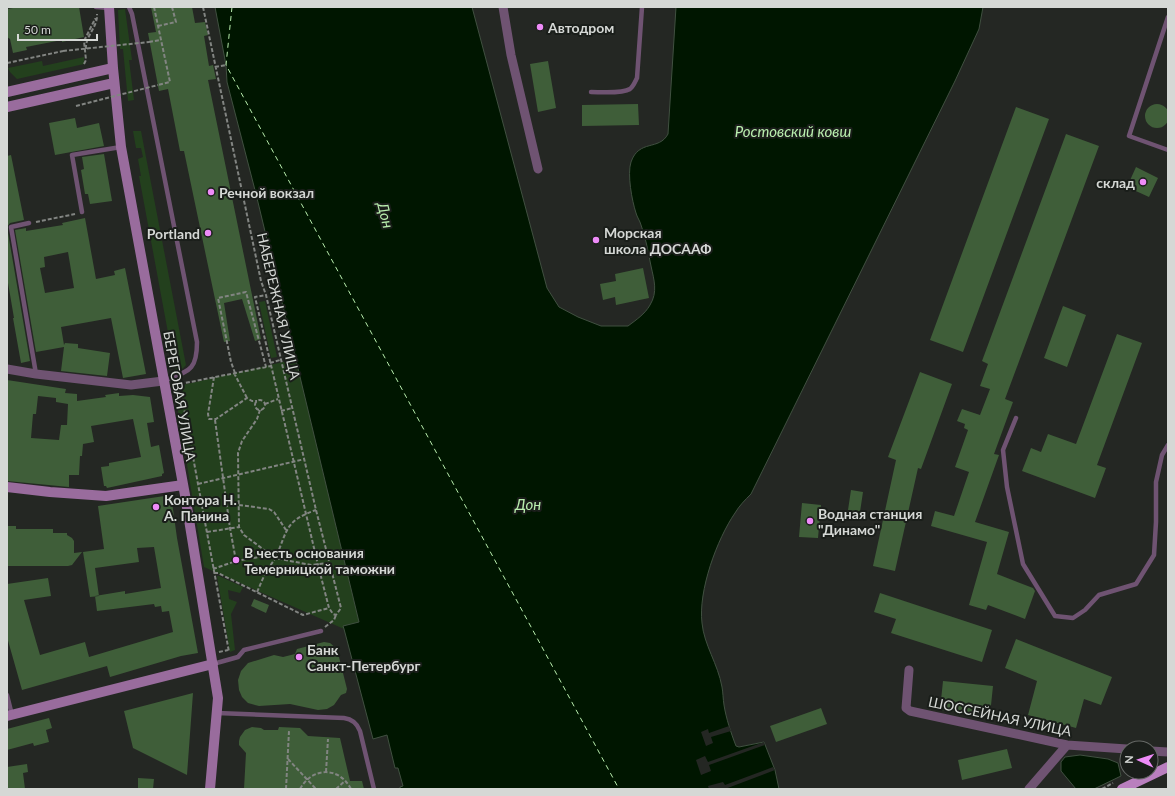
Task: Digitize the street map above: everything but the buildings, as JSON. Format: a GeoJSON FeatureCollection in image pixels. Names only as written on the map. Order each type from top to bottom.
{"type":"FeatureCollection","features":[{"type":"Feature","properties":{"kind":"main road","name":"БЕРЕГОВАЯ УЛИЦА"},"geometry":{"type":"LineString","coordinates":[[109,8],[114,83],[121,147],[183,485],[218,698],[210,789]]}},
{"type":"Feature","properties":{"kind":"main road"},"geometry":{"type":"LineString","coordinates":[[7,92],[113,68]]}},
{"type":"Feature","properties":{"kind":"main road"},"geometry":{"type":"LineString","coordinates":[[7,107],[114,83]]}},
{"type":"Feature","properties":{"kind":"main road"},"geometry":{"type":"LineString","coordinates":[[7,487],[106,496],[183,485]]}},
{"type":"Feature","properties":{"kind":"main road"},"geometry":{"type":"LineString","coordinates":[[10,716],[213,664]]}},
{"type":"Feature","properties":{"kind":"main road"},"geometry":{"type":"LineString","coordinates":[[1122,789],[1168,767]]}},
{"type":"Feature","properties":{"kind":"street"},"geometry":{"type":"LineString","coordinates":[[503,7],[511,55],[538,169]]}},
{"type":"Feature","properties":{"kind":"street"},"geometry":{"type":"LineString","coordinates":[[7,369],[36,374],[131,385],[163,381]]}},
{"type":"Feature","properties":{"kind":"street","name":"ШОССЕЙНАЯ УЛИЦА"},"geometry":{"type":"LineString","coordinates":[[909,670],[906,708],[910,711],[1067,745],[1119,748]]}},
{"type":"Feature","properties":{"kind":"street"},"geometry":{"type":"LineString","coordinates":[[1029,789],[1067,745]]}},
{"type":"Feature","properties":{"kind":"lane"},"geometry":{"type":"LineString","coordinates":[[96,7],[109,8]]}},
{"type":"Feature","properties":{"kind":"lane"},"geometry":{"type":"LineString","coordinates":[[129,7],[197,342],[197,356],[194,364],[185,372],[163,381]]}},
{"type":"Feature","properties":{"kind":"lane"},"geometry":{"type":"LineString","coordinates":[[591,92],[623,91],[630,89],[634,84],[636,78],[642,7]]}},
{"type":"Feature","properties":{"kind":"lane"},"geometry":{"type":"LineString","coordinates":[[1168,17],[1129,136],[1168,150]]}},
{"type":"Feature","properties":{"kind":"lane"},"geometry":{"type":"LineString","coordinates":[[82,212],[72,155],[121,147]]}},
{"type":"Feature","properties":{"kind":"lane"},"geometry":{"type":"LineString","coordinates":[[29,223],[9,227],[36,374]]}},
{"type":"Feature","properties":{"kind":"lane"},"geometry":{"type":"LineString","coordinates":[[1016,418],[1003,450],[1007,487],[1023,564],[1055,616],[1073,618],[1085,610],[1099,595],[1136,584],[1154,555],[1156,482],[1162,455],[1168,444]]}},
{"type":"Feature","properties":{"kind":"lane"},"geometry":{"type":"LineString","coordinates":[[213,664],[238,657],[244,650],[321,631]]}},
{"type":"Feature","properties":{"kind":"lane"},"geometry":{"type":"LineString","coordinates":[[7,695],[10,716]]}},
{"type":"Feature","properties":{"kind":"lane"},"geometry":{"type":"LineString","coordinates":[[217,713],[344,718],[351,720],[357,724],[360,731],[374,789]]}},
{"type":"Feature","properties":{"kind":"path"},"geometry":{"type":"LineString","coordinates":[[76,106],[170,82],[154,7]]}},
{"type":"Feature","properties":{"kind":"path"},"geometry":{"type":"LineString","coordinates":[[158,26],[176,22],[172,7]]}},
{"type":"Feature","properties":{"kind":"path","name":"НАБЕРЕЖНАЯ УЛИЦА"},"geometry":{"type":"LineString","coordinates":[[203,7],[261,281],[266,295],[316,510],[341,608],[336,615]]}},
{"type":"Feature","properties":{"kind":"path"},"geometry":{"type":"LineString","coordinates":[[81,66],[85,64],[84,41],[95,19],[97,20],[86,42],[86,49]]}},
{"type":"Feature","properties":{"kind":"path"},"geometry":{"type":"LineString","coordinates":[[7,63],[62,51],[161,40]]}},
{"type":"Feature","properties":{"kind":"path"},"geometry":{"type":"LineString","coordinates":[[215,67],[226,65]]}},
{"type":"Feature","properties":{"kind":"path"},"geometry":{"type":"LineString","coordinates":[[43,220],[82,212]]}},
{"type":"Feature","properties":{"kind":"path"},"geometry":{"type":"LineString","coordinates":[[265,404],[263,400],[252,401],[247,398],[235,373],[231,362],[218,298],[246,292],[266,367]]}},
{"type":"Feature","properties":{"kind":"path"},"geometry":{"type":"LineString","coordinates":[[266,295],[255,297],[328,608],[333,614],[336,615],[334,620],[321,631]]}},
{"type":"Feature","properties":{"kind":"path"},"geometry":{"type":"LineString","coordinates":[[180,384],[266,367],[281,360]]}},
{"type":"Feature","properties":{"kind":"path"},"geometry":{"type":"LineString","coordinates":[[178,375],[230,659]]}},
{"type":"Feature","properties":{"kind":"path"},"geometry":{"type":"LineString","coordinates":[[214,377],[208,419],[215,420],[247,398]]}},
{"type":"Feature","properties":{"kind":"path"},"geometry":{"type":"LineString","coordinates":[[278,399],[265,404],[264,408],[260,410],[257,419],[239,446],[237,460],[239,527],[244,535],[276,558],[311,565],[330,563]]}},
{"type":"Feature","properties":{"kind":"path"},"geometry":{"type":"LineString","coordinates":[[257,401],[255,405],[256,408],[260,410]]}},
{"type":"Feature","properties":{"kind":"path"},"geometry":{"type":"LineString","coordinates":[[281,411],[292,408]]}},
{"type":"Feature","properties":{"kind":"path"},"geometry":{"type":"LineString","coordinates":[[215,420],[222,479],[236,560]]}},
{"type":"Feature","properties":{"kind":"path"},"geometry":{"type":"LineString","coordinates":[[198,484],[238,476],[305,459]]}},
{"type":"Feature","properties":{"kind":"path"},"geometry":{"type":"LineString","coordinates":[[239,505],[269,509],[274,512],[286,530]]}},
{"type":"Feature","properties":{"kind":"path"},"geometry":{"type":"LineString","coordinates":[[257,592],[266,573],[276,558],[286,530],[292,522],[305,514],[316,510]]}},
{"type":"Feature","properties":{"kind":"path"},"geometry":{"type":"LineString","coordinates":[[207,532],[239,527]]}},
{"type":"Feature","properties":{"kind":"path"},"geometry":{"type":"LineString","coordinates":[[213,569],[236,560],[272,554]]}},
{"type":"Feature","properties":{"kind":"path"},"geometry":{"type":"LineString","coordinates":[[214,573],[218,573],[303,615],[328,608]]}},
{"type":"Feature","properties":{"kind":"path"},"geometry":{"type":"LineString","coordinates":[[286,789],[289,731]]}},
{"type":"Feature","properties":{"kind":"path"},"geometry":{"type":"LineString","coordinates":[[326,772],[328,739]]}},
{"type":"Feature","properties":{"kind":"path"},"geometry":{"type":"LineString","coordinates":[[288,759],[316,789]]}},
{"type":"Feature","properties":{"kind":"path"},"geometry":{"type":"LineString","coordinates":[[300,789],[307,779],[313,775],[326,772],[338,775],[351,789]]}},
{"type":"Feature","properties":{"kind":"path"},"geometry":{"type":"LineString","coordinates":[[336,789],[345,781]]}},
{"type":"Feature","properties":{"kind":"green space"},"geometry":{"type":"Polygon","coordinates":[[[125,9],[132,60],[129,60],[134,100],[128,101],[123,49],[120,49],[118,10],[125,9]]]}},
{"type":"Feature","properties":{"kind":"green space"},"geometry":{"type":"Polygon","coordinates":[[[84,57],[84,64],[17,79],[8,68],[42,61],[43,66],[84,57]]]}},
{"type":"Feature","properties":{"kind":"green space"},"geometry":{"type":"Polygon","coordinates":[[[133,131],[141,131],[186,365],[179,370],[176,370],[174,365],[139,176],[141,176],[138,159],[143,157],[141,148],[136,148],[133,131]]]}},
{"type":"Feature","properties":{"kind":"green space"},"geometry":{"type":"Polygon","coordinates":[[[265,301],[277,357],[271,358],[259,302],[265,301]]]}},
{"type":"Feature","properties":{"kind":"green space"},"geometry":{"type":"Polygon","coordinates":[[[296,359],[359,622],[344,626],[344,629],[204,567],[174,387],[296,359]]]}},
{"type":"Feature","properties":{"kind":"green space"},"geometry":{"type":"Polygon","coordinates":[[[217,576],[243,587],[240,593],[228,590],[229,599],[237,602],[231,614],[235,650],[230,652],[217,576]]]}},
{"type":"Feature","properties":{"kind":"water","name":"Дон"},"geometry":{"type":"Polygon","coordinates":[[[215,7],[472,7],[547,288],[559,307],[578,317],[601,326],[628,326],[646,311],[655,291],[646,240],[636,214],[630,188],[630,167],[631,162],[639,150],[660,142],[668,134],[676,7],[983,7],[979,29],[955,81],[751,494],[742,503],[728,524],[710,566],[706,581],[702,610],[703,631],[720,679],[727,720],[732,736],[736,746],[739,747],[764,742],[775,770],[779,789],[400,789],[400,787],[403,786],[398,768],[395,768],[387,735],[373,739],[343,626],[359,622],[256,194],[227,82],[226,65],[215,7]]]}},
{"type":"Feature","properties":{"kind":"water"},"geometry":{"type":"Polygon","coordinates":[[[1080,755],[1108,759],[1118,763],[1119,777],[1094,789],[1076,789],[1061,771],[1061,762],[1065,757],[1080,755]]]}},
{"type":"Feature","properties":{"kind":"pier"},"geometry":{"type":"Polygon","coordinates":[[[729,726],[731,731],[711,737],[713,743],[706,746],[701,732],[708,729],[709,733],[729,726]]]}},
{"type":"Feature","properties":{"kind":"pier"},"geometry":{"type":"Polygon","coordinates":[[[764,742],[765,745],[709,765],[711,771],[701,775],[696,760],[705,756],[708,762],[764,742]]]}},
{"type":"Feature","properties":{"kind":"pier"},"geometry":{"type":"Polygon","coordinates":[[[773,767],[775,770],[725,789],[709,789],[708,786],[723,782],[725,785],[773,767]]]}},
{"type":"Feature","properties":{"kind":"ferry route"},"geometry":{"type":"LineString","coordinates":[[232,7],[226,65],[619,789]]}},
{"type":"Feature","properties":{"kind":"place","name":"Автодром"},"geometry":{"type":"Point","coordinates":[540,27]}},
{"type":"Feature","properties":{"kind":"place","name":"склад"},"geometry":{"type":"Point","coordinates":[1143,182]}},
{"type":"Feature","properties":{"kind":"place","name":"Речной вокзал"},"geometry":{"type":"Point","coordinates":[211,192]}},
{"type":"Feature","properties":{"kind":"place","name":"Portland"},"geometry":{"type":"Point","coordinates":[208,233]}},
{"type":"Feature","properties":{"kind":"place","name":"Морская школа ДОСААФ"},"geometry":{"type":"Point","coordinates":[596,240]}},
{"type":"Feature","properties":{"kind":"place","name":"Контора Н. А. Панина"},"geometry":{"type":"Point","coordinates":[156,507]}},
{"type":"Feature","properties":{"kind":"place","name":"Водная станция \"Динамо\""},"geometry":{"type":"Point","coordinates":[810,521]}},
{"type":"Feature","properties":{"kind":"place","name":"В честь основания Темерницкой таможни"},"geometry":{"type":"Point","coordinates":[236,560]}},
{"type":"Feature","properties":{"kind":"place","name":"Банк Санкт-Петербург"},"geometry":{"type":"Point","coordinates":[299,657]}},
{"type":"Feature","properties":{"kind":"water label","name":"Ростовский ковш"},"geometry":{"type":"Point","coordinates":[793,131]}}]}
